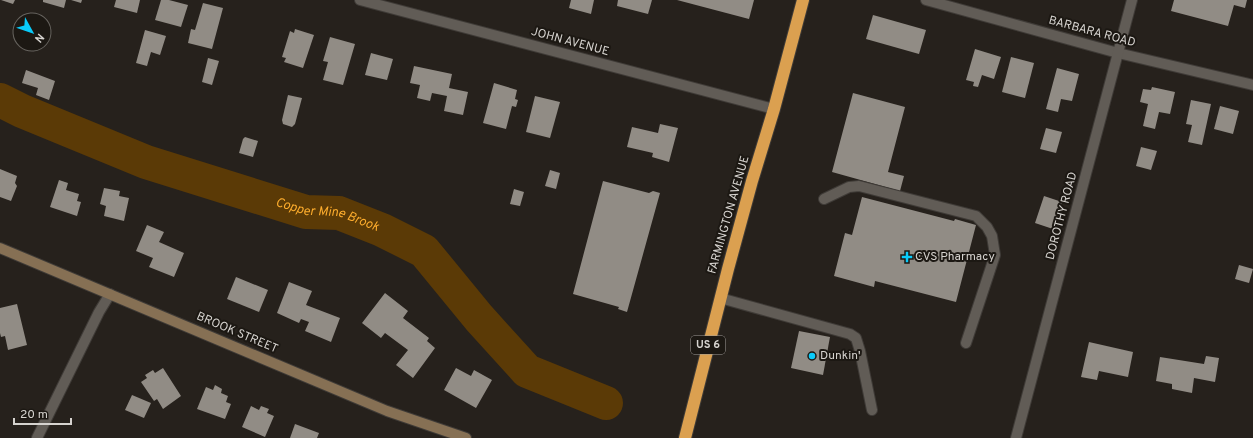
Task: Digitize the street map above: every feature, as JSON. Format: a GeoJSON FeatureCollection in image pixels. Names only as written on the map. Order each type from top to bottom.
{"type":"FeatureCollection","features":[{"type":"Feature","properties":{"kind":"highway","name":"FARMINGTON AVENUE"},"geometry":{"type":"LineString","coordinates":[[685,438],[720,298],[752,181],[774,109],[803,0]]}},
{"type":"Feature","properties":{"kind":"street","name":"JOHN AVENUE"},"geometry":{"type":"LineString","coordinates":[[360,0],[774,109]]}},
{"type":"Feature","properties":{"kind":"street","name":"BARBARA ROAD"},"geometry":{"type":"LineString","coordinates":[[926,0],[1118,53],[1253,86]]}},
{"type":"Feature","properties":{"kind":"street","name":"DOROTHY ROAD"},"geometry":{"type":"LineString","coordinates":[[1016,438],[1132,0]]}},
{"type":"Feature","properties":{"kind":"street"},"geometry":{"type":"LineString","coordinates":[[824,199],[849,187],[864,187],[976,216],[987,227],[992,236],[995,255],[966,343]]}},
{"type":"Feature","properties":{"kind":"street","name":"BROOK STREET"},"geometry":{"type":"LineString","coordinates":[[0,248],[387,411],[466,438]]}},
{"type":"Feature","properties":{"kind":"street"},"geometry":{"type":"LineString","coordinates":[[37,438],[99,312],[110,294]]}},
{"type":"Feature","properties":{"kind":"street"},"geometry":{"type":"LineString","coordinates":[[720,298],[850,334],[856,338],[860,350],[872,410]]}},
{"type":"Feature","properties":{"kind":"building"},"geometry":{"type":"Polygon","coordinates":[[[1,0],[15,0],[13,4],[1,0]]]}},
{"type":"Feature","properties":{"kind":"building"},"geometry":{"type":"Polygon","coordinates":[[[43,0],[66,0],[64,8],[43,2],[43,0]]]}},
{"type":"Feature","properties":{"kind":"building"},"geometry":{"type":"Polygon","coordinates":[[[71,0],[82,0],[81,3],[71,0]]]}},
{"type":"Feature","properties":{"kind":"building"},"geometry":{"type":"Polygon","coordinates":[[[116,0],[140,0],[137,13],[114,7],[116,0]]]}},
{"type":"Feature","properties":{"kind":"building"},"geometry":{"type":"Polygon","coordinates":[[[161,0],[169,0],[188,5],[181,27],[155,20],[161,0]]]}},
{"type":"Feature","properties":{"kind":"building"},"geometry":{"type":"Polygon","coordinates":[[[571,0],[594,0],[591,14],[569,8],[571,0]]]}},
{"type":"Feature","properties":{"kind":"building"},"geometry":{"type":"Polygon","coordinates":[[[618,0],[652,0],[648,14],[617,6],[618,0]]]}},
{"type":"Feature","properties":{"kind":"building"},"geometry":{"type":"Polygon","coordinates":[[[677,0],[754,0],[749,19],[677,0]]]}},
{"type":"Feature","properties":{"kind":"building"},"geometry":{"type":"Polygon","coordinates":[[[1174,0],[1247,0],[1245,8],[1234,5],[1228,26],[1171,11],[1174,0]]]}},
{"type":"Feature","properties":{"kind":"building"},"geometry":{"type":"Polygon","coordinates":[[[203,3],[223,8],[212,49],[188,43],[191,29],[195,30],[203,3]]]}},
{"type":"Feature","properties":{"kind":"building"},"geometry":{"type":"Polygon","coordinates":[[[873,15],[926,30],[919,54],[866,39],[873,15]]]}},
{"type":"Feature","properties":{"kind":"building"},"geometry":{"type":"Polygon","coordinates":[[[295,29],[314,35],[303,68],[284,62],[286,58],[282,57],[290,31],[294,33],[295,29]]]}},
{"type":"Feature","properties":{"kind":"building"},"geometry":{"type":"Polygon","coordinates":[[[145,30],[166,36],[160,55],[151,52],[147,66],[136,63],[145,30]]]}},
{"type":"Feature","properties":{"kind":"building"},"geometry":{"type":"Polygon","coordinates":[[[330,37],[355,44],[343,85],[323,80],[328,62],[323,61],[330,37]]]}},
{"type":"Feature","properties":{"kind":"building"},"geometry":{"type":"Polygon","coordinates":[[[975,49],[1001,57],[994,79],[982,75],[978,87],[973,86],[974,82],[966,80],[975,49]]]}},
{"type":"Feature","properties":{"kind":"building"},"geometry":{"type":"Polygon","coordinates":[[[371,53],[393,59],[387,80],[365,75],[371,53]]]}},
{"type":"Feature","properties":{"kind":"building"},"geometry":{"type":"Polygon","coordinates":[[[1011,57],[1034,63],[1025,98],[1002,92],[1011,57]]]}},
{"type":"Feature","properties":{"kind":"building"},"geometry":{"type":"Polygon","coordinates":[[[208,58],[219,61],[212,85],[202,82],[208,58]]]}},
{"type":"Feature","properties":{"kind":"building"},"geometry":{"type":"Polygon","coordinates":[[[414,66],[452,74],[449,88],[468,92],[463,115],[444,111],[447,96],[432,93],[430,101],[417,98],[420,85],[410,83],[414,66]]]}},
{"type":"Feature","properties":{"kind":"building"},"geometry":{"type":"Polygon","coordinates":[[[1057,68],[1079,74],[1072,101],[1061,99],[1058,112],[1046,109],[1057,68]]]}},
{"type":"Feature","properties":{"kind":"building"},"geometry":{"type":"Polygon","coordinates":[[[26,70],[55,81],[49,100],[36,95],[38,88],[22,83],[26,70]]]}},
{"type":"Feature","properties":{"kind":"building"},"geometry":{"type":"Polygon","coordinates":[[[494,83],[517,90],[515,99],[518,100],[516,107],[512,106],[506,129],[483,123],[494,83]]]}},
{"type":"Feature","properties":{"kind":"building"},"geometry":{"type":"Polygon","coordinates":[[[1152,87],[1175,92],[1170,114],[1159,112],[1155,129],[1143,126],[1148,104],[1140,102],[1143,89],[1151,90],[1152,87]]]}},
{"type":"Feature","properties":{"kind":"building"},"geometry":{"type":"Polygon","coordinates":[[[853,93],[905,107],[888,172],[904,176],[900,191],[832,172],[853,93]]]}},
{"type":"Feature","properties":{"kind":"building"},"geometry":{"type":"Polygon","coordinates":[[[288,95],[302,98],[295,124],[292,127],[283,124],[282,120],[288,95]]]}},
{"type":"Feature","properties":{"kind":"building"},"geometry":{"type":"Polygon","coordinates":[[[535,96],[560,102],[550,138],[526,132],[535,96]]]}},
{"type":"Feature","properties":{"kind":"building"},"geometry":{"type":"Polygon","coordinates":[[[1191,100],[1211,104],[1202,145],[1188,142],[1192,125],[1186,124],[1191,100]]]}},
{"type":"Feature","properties":{"kind":"building"},"geometry":{"type":"Polygon","coordinates":[[[1220,106],[1239,111],[1233,134],[1214,129],[1220,106]]]}},
{"type":"Feature","properties":{"kind":"building"},"geometry":{"type":"Polygon","coordinates":[[[660,124],[678,128],[669,162],[652,157],[653,153],[627,147],[632,127],[658,133],[660,124]]]}},
{"type":"Feature","properties":{"kind":"building"},"geometry":{"type":"Polygon","coordinates":[[[1046,128],[1062,132],[1056,153],[1040,149],[1046,128]]]}},
{"type":"Feature","properties":{"kind":"building"},"geometry":{"type":"Polygon","coordinates":[[[245,137],[258,141],[253,157],[239,153],[245,137]]]}},
{"type":"Feature","properties":{"kind":"building"},"geometry":{"type":"Polygon","coordinates":[[[1141,147],[1157,151],[1151,170],[1136,166],[1141,147]]]}},
{"type":"Feature","properties":{"kind":"building"},"geometry":{"type":"Polygon","coordinates":[[[0,169],[17,176],[15,183],[17,186],[11,201],[0,197],[0,169]]]}},
{"type":"Feature","properties":{"kind":"building"},"geometry":{"type":"Polygon","coordinates":[[[550,170],[560,173],[556,189],[545,186],[550,170]]]}},
{"type":"Feature","properties":{"kind":"building"},"geometry":{"type":"Polygon","coordinates":[[[59,180],[68,183],[66,190],[79,194],[77,201],[81,202],[77,216],[50,207],[59,180]]]}},
{"type":"Feature","properties":{"kind":"building"},"geometry":{"type":"Polygon","coordinates":[[[603,181],[649,193],[653,191],[660,193],[627,312],[618,309],[619,307],[573,294],[603,181]]]}},
{"type":"Feature","properties":{"kind":"building"},"geometry":{"type":"Polygon","coordinates":[[[104,188],[120,191],[119,196],[129,198],[124,221],[104,216],[106,206],[100,204],[104,188]]]}},
{"type":"Feature","properties":{"kind":"building"},"geometry":{"type":"Polygon","coordinates":[[[514,189],[524,192],[520,206],[510,204],[514,189]]]}},
{"type":"Feature","properties":{"kind":"building"},"geometry":{"type":"Polygon","coordinates":[[[1044,196],[1062,202],[1053,229],[1035,223],[1044,196]]]}},
{"type":"Feature","properties":{"kind":"building"},"geometry":{"type":"Polygon","coordinates":[[[862,197],[954,221],[955,219],[976,225],[956,302],[875,281],[874,287],[834,276],[845,233],[852,235],[862,197]]]}},
{"type":"Feature","properties":{"kind":"building"},"geometry":{"type":"Polygon","coordinates":[[[147,225],[164,232],[159,242],[184,253],[174,277],[149,267],[153,258],[136,251],[147,225]]]}},
{"type":"Feature","properties":{"kind":"building"},"geometry":{"type":"Polygon","coordinates":[[[1239,265],[1253,269],[1249,283],[1235,279],[1239,265]]]}},
{"type":"Feature","properties":{"kind":"building"},"geometry":{"type":"Polygon","coordinates":[[[236,277],[268,290],[259,312],[227,299],[236,277]]]}},
{"type":"Feature","properties":{"kind":"building"},"geometry":{"type":"Polygon","coordinates":[[[289,282],[312,291],[306,305],[340,318],[331,342],[305,331],[309,322],[301,319],[299,323],[277,313],[289,282]]]}},
{"type":"Feature","properties":{"kind":"building"},"geometry":{"type":"Polygon","coordinates":[[[385,293],[408,311],[403,318],[429,338],[427,341],[435,348],[413,378],[396,365],[408,350],[385,333],[381,338],[362,323],[385,293]]]}},
{"type":"Feature","properties":{"kind":"building"},"geometry":{"type":"Polygon","coordinates":[[[17,304],[27,345],[8,350],[5,336],[1,337],[0,333],[0,308],[17,304]]]}},
{"type":"Feature","properties":{"kind":"building"},"geometry":{"type":"Polygon","coordinates":[[[799,331],[830,337],[823,375],[791,368],[799,331]]]}},
{"type":"Feature","properties":{"kind":"building"},"geometry":{"type":"Polygon","coordinates":[[[1089,342],[1133,352],[1128,377],[1099,371],[1097,380],[1081,377],[1089,342]]]}},
{"type":"Feature","properties":{"kind":"building"},"geometry":{"type":"Polygon","coordinates":[[[1206,356],[1219,358],[1215,382],[1194,378],[1192,393],[1172,389],[1172,384],[1156,381],[1160,357],[1204,364],[1206,356]]]}},
{"type":"Feature","properties":{"kind":"building"},"geometry":{"type":"Polygon","coordinates":[[[163,368],[181,396],[163,409],[157,399],[154,401],[141,382],[147,378],[145,375],[153,370],[155,373],[163,368]]]}},
{"type":"Feature","properties":{"kind":"building"},"geometry":{"type":"Polygon","coordinates":[[[456,368],[471,376],[474,370],[492,380],[476,408],[444,390],[456,368]]]}},
{"type":"Feature","properties":{"kind":"building"},"geometry":{"type":"Polygon","coordinates":[[[215,385],[222,389],[221,393],[228,396],[226,402],[231,404],[225,419],[197,409],[206,387],[213,390],[215,385]]]}},
{"type":"Feature","properties":{"kind":"building"},"geometry":{"type":"Polygon","coordinates":[[[132,395],[151,403],[144,418],[125,410],[132,395]]]}},
{"type":"Feature","properties":{"kind":"building"},"geometry":{"type":"Polygon","coordinates":[[[251,406],[259,410],[261,406],[269,409],[267,413],[274,416],[265,437],[242,427],[251,406]]]}},
{"type":"Feature","properties":{"kind":"building"},"geometry":{"type":"Polygon","coordinates":[[[295,424],[319,433],[317,438],[290,438],[295,424]]]}},
{"type":"Feature","properties":{"kind":"waterway","name":"Copper Mine Brook"},"geometry":{"type":"LineString","coordinates":[[0,100],[22,111],[146,162],[306,212],[339,213],[382,230],[424,251],[479,318],[527,371],[606,403]]}},
{"type":"Feature","properties":{"kind":"place","name":"CVS Pharmacy"},"geometry":{"type":"Point","coordinates":[907,257]}},
{"type":"Feature","properties":{"kind":"place","name":"Dunkin'"},"geometry":{"type":"Point","coordinates":[812,356]}}]}
